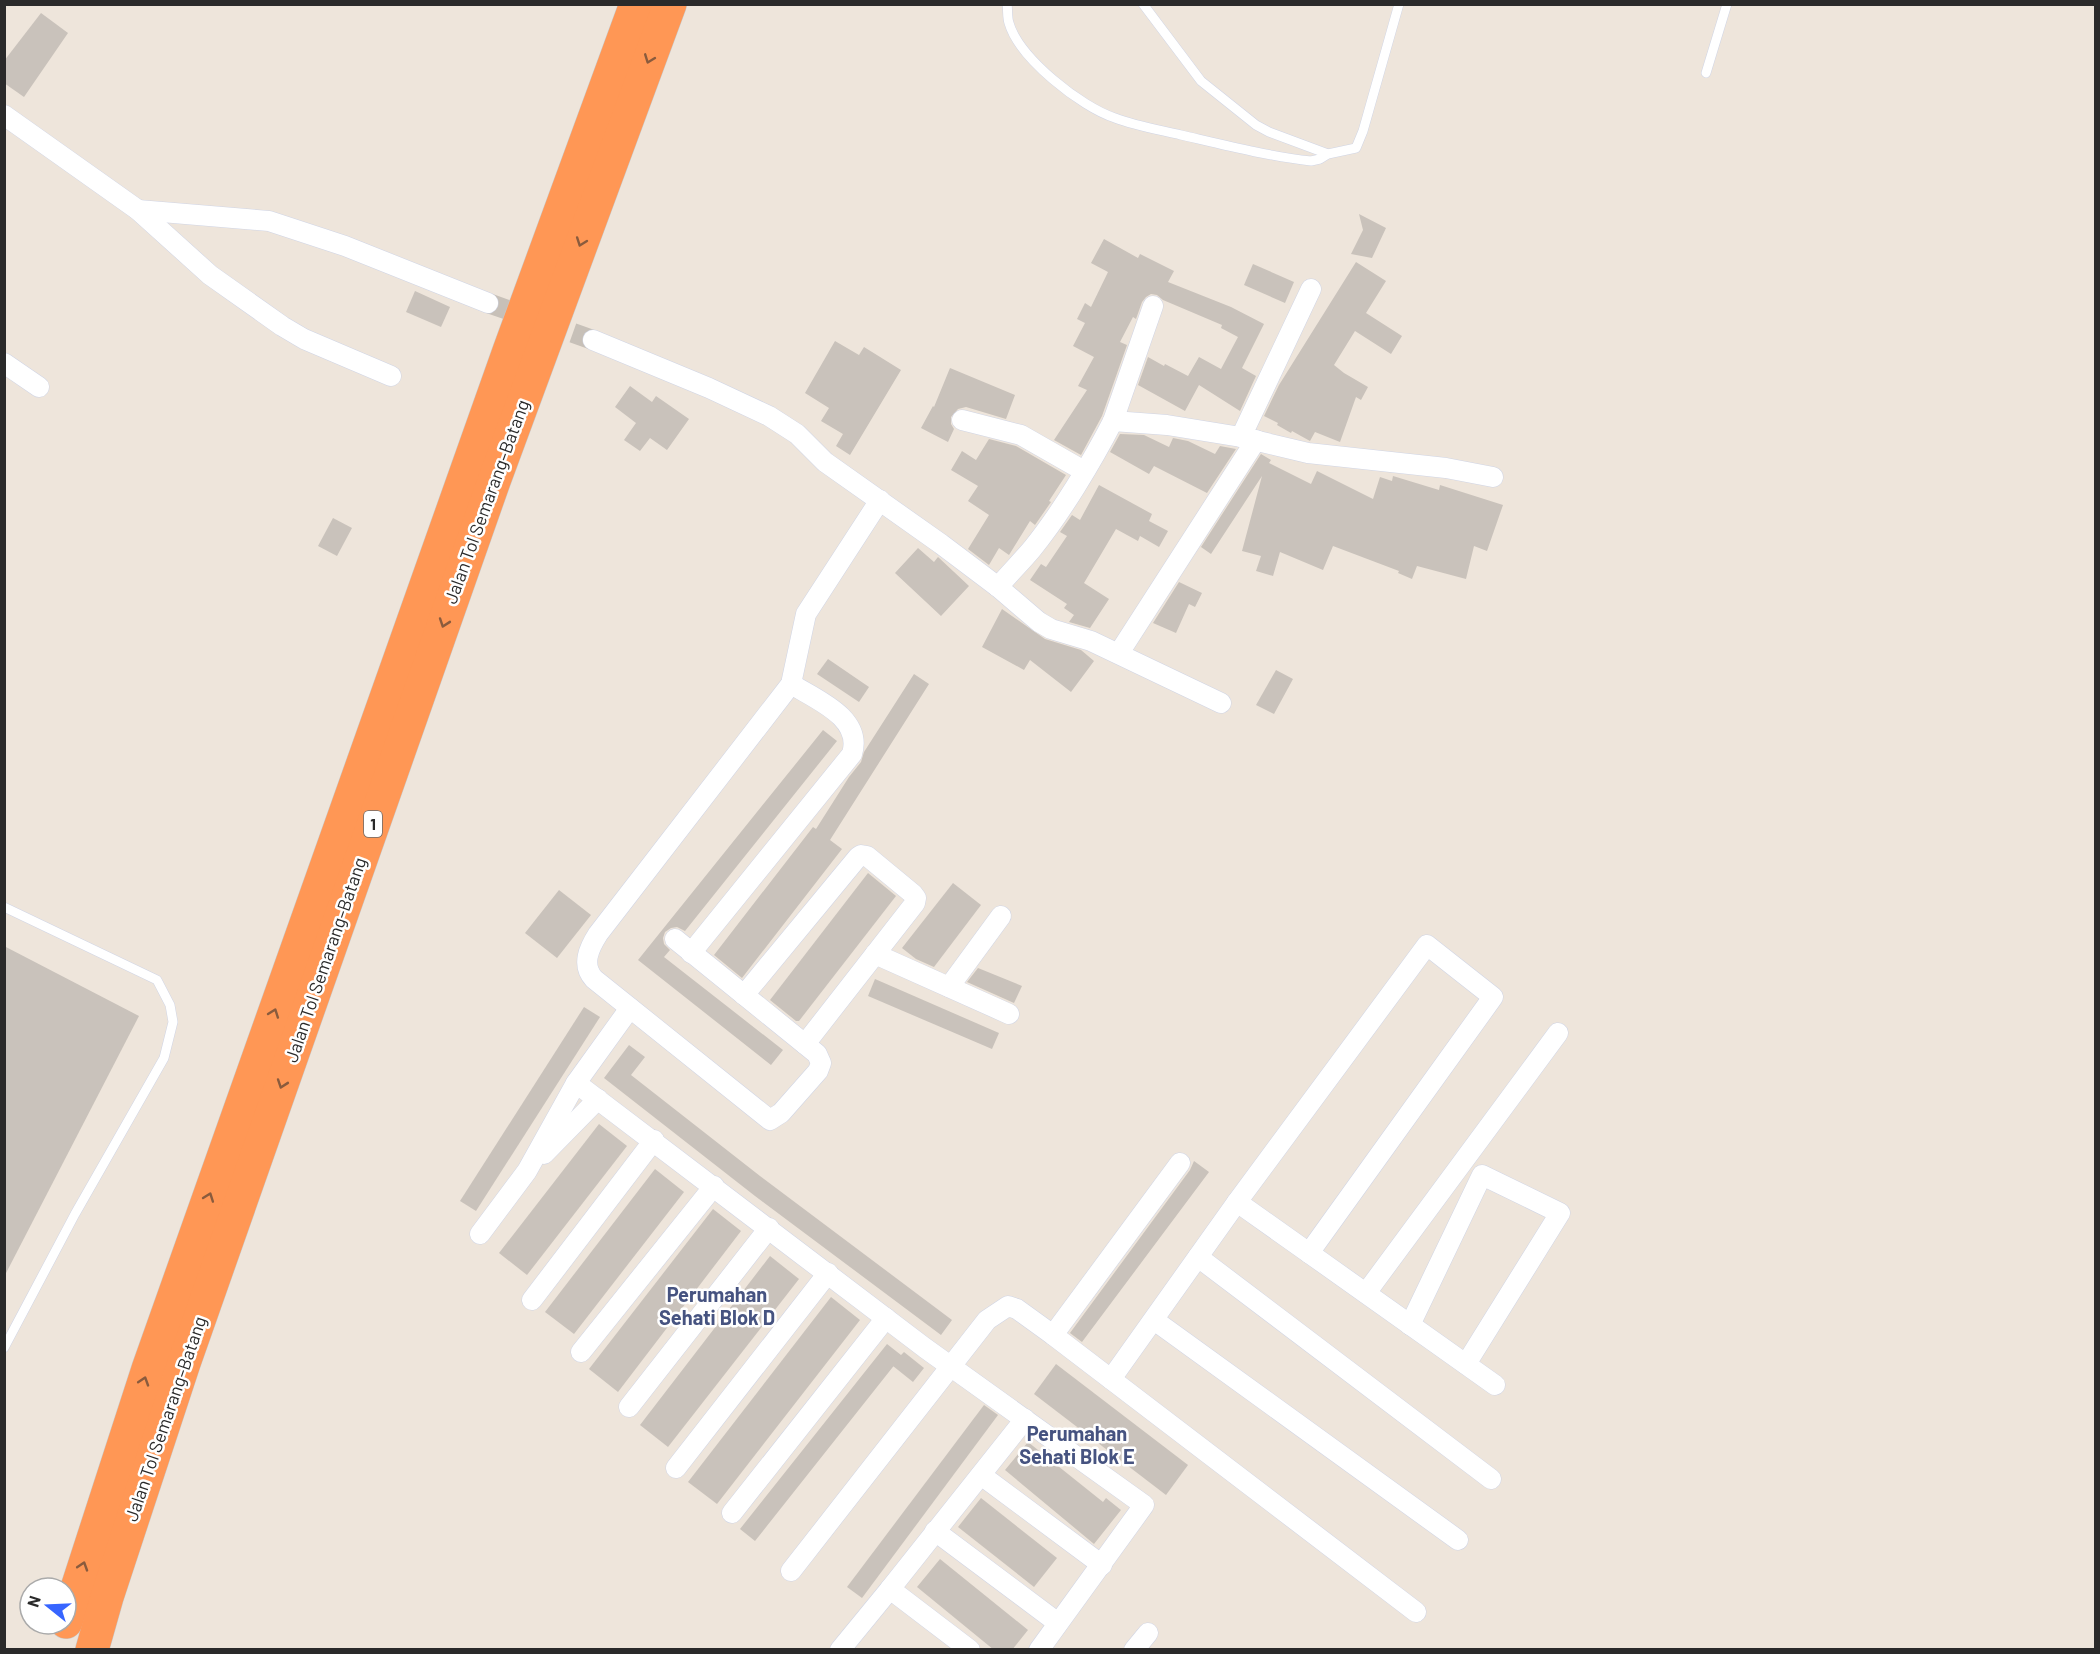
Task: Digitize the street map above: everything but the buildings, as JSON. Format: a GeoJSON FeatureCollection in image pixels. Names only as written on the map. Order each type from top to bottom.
{"type":"FeatureCollection","features":[{"type":"Feature","properties":{"kind":"highway","name":"Jalan Tol Semarang–Batang"},"geometry":{"type":"LineString","coordinates":[[78,1586],[148,1369],[509,351],[636,4]]}},
{"type":"Feature","properties":{"kind":"highway","name":"Jalan Tol Semarang–Batang"},"geometry":{"type":"LineString","coordinates":[[92,1650],[107,1597],[184,1363],[486,504],[670,4]]}},
{"type":"Feature","properties":{"kind":"street"},"geometry":{"type":"LineString","coordinates":[[4,115],[138,210],[210,275],[282,326],[304,339],[391,376]]}},
{"type":"Feature","properties":{"kind":"street"},"geometry":{"type":"LineString","coordinates":[[138,210],[269,220],[345,246],[488,303]]}},
{"type":"Feature","properties":{"kind":"street"},"geometry":{"type":"LineString","coordinates":[[1119,653],[1248,438],[1311,290]]}},
{"type":"Feature","properties":{"kind":"street"},"geometry":{"type":"LineString","coordinates":[[998,587],[1033,548],[1084,471],[1113,421],[1153,306]]}},
{"type":"Feature","properties":{"kind":"street"},"geometry":{"type":"LineString","coordinates":[[593,340],[709,388],[769,416],[797,435],[825,462],[998,587],[1045,626],[1091,640],[1221,703]]}},
{"type":"Feature","properties":{"kind":"street"},"geometry":{"type":"LineString","coordinates":[[4,363],[39,387]]}},
{"type":"Feature","properties":{"kind":"street"},"geometry":{"type":"LineString","coordinates":[[962,420],[1022,435],[1084,471]]}},
{"type":"Feature","properties":{"kind":"street"},"geometry":{"type":"LineString","coordinates":[[1113,421],[1167,425],[1248,438],[1308,453],[1446,468],[1493,477]]}},
{"type":"Feature","properties":{"kind":"street"},"geometry":{"type":"LineString","coordinates":[[675,939],[817,1054],[821,1063],[818,1071],[781,1113],[770,1120],[589,974],[587,958],[593,942],[791,684],[806,614],[880,500]]}},
{"type":"Feature","properties":{"kind":"street"},"geometry":{"type":"LineString","coordinates":[[691,953],[852,754],[853,735],[845,719],[791,684]]}},
{"type":"Feature","properties":{"kind":"street"},"geometry":{"type":"LineString","coordinates":[[744,995],[861,855],[867,855],[916,898],[915,903],[805,1044]]}},
{"type":"Feature","properties":{"kind":"street"},"geometry":{"type":"LineString","coordinates":[[949,987],[1001,916]]}},
{"type":"Feature","properties":{"kind":"street"},"geometry":{"type":"LineString","coordinates":[[1112,1379],[1198,1257],[1427,945],[1493,997],[1309,1253]]}},
{"type":"Feature","properties":{"kind":"street"},"geometry":{"type":"LineString","coordinates":[[875,954],[1009,1014]]}},
{"type":"Feature","properties":{"kind":"street"},"geometry":{"type":"LineString","coordinates":[[480,1234],[527,1171],[576,1083],[630,1008]]}},
{"type":"Feature","properties":{"kind":"street"},"geometry":{"type":"LineString","coordinates":[[1366,1293],[1558,1033]]}},
{"type":"Feature","properties":{"kind":"street"},"geometry":{"type":"LineString","coordinates":[[576,1083],[886,1318],[1144,1506],[1039,1650]]}},
{"type":"Feature","properties":{"kind":"street"},"geometry":{"type":"LineString","coordinates":[[527,1171],[598,1099]]}},
{"type":"Feature","properties":{"kind":"street"},"geometry":{"type":"LineString","coordinates":[[532,1300],[654,1140]]}},
{"type":"Feature","properties":{"kind":"street"},"geometry":{"type":"LineString","coordinates":[[1053,1335],[1180,1163]]}},
{"type":"Feature","properties":{"kind":"street"},"geometry":{"type":"LineString","coordinates":[[1461,1165],[1560,1213],[1466,1364]]}},
{"type":"Feature","properties":{"kind":"street"},"geometry":{"type":"LineString","coordinates":[[1410,1325],[1482,1175]]}},
{"type":"Feature","properties":{"kind":"street"},"geometry":{"type":"LineString","coordinates":[[581,1352],[714,1186]]}},
{"type":"Feature","properties":{"kind":"street"},"geometry":{"type":"LineString","coordinates":[[1238,1202],[1495,1385]]}},
{"type":"Feature","properties":{"kind":"street"},"geometry":{"type":"LineString","coordinates":[[629,1407],[769,1228]]}},
{"type":"Feature","properties":{"kind":"street"},"geometry":{"type":"LineString","coordinates":[[1198,1257],[1491,1479]]}},
{"type":"Feature","properties":{"kind":"street"},"geometry":{"type":"LineString","coordinates":[[676,1468],[828,1273]]}},
{"type":"Feature","properties":{"kind":"street"},"geometry":{"type":"LineString","coordinates":[[791,1571],[987,1320],[1008,1306],[1017,1309],[1112,1379],[1416,1612]]}},
{"type":"Feature","properties":{"kind":"street"},"geometry":{"type":"LineString","coordinates":[[732,1513],[886,1318]]}},
{"type":"Feature","properties":{"kind":"street"},"geometry":{"type":"LineString","coordinates":[[1154,1320],[1458,1539]]}},
{"type":"Feature","properties":{"kind":"street"},"geometry":{"type":"LineString","coordinates":[[845,1648],[1025,1419]]}},
{"type":"Feature","properties":{"kind":"street"},"geometry":{"type":"LineString","coordinates":[[981,1474],[1102,1564]]}},
{"type":"Feature","properties":{"kind":"street"},"geometry":{"type":"LineString","coordinates":[[935,1531],[1058,1623]]}},
{"type":"Feature","properties":{"kind":"street"},"geometry":{"type":"LineString","coordinates":[[890,1589],[969,1650]]}},
{"type":"Feature","properties":{"kind":"street"},"geometry":{"type":"LineString","coordinates":[[1134,1650],[1148,1633]]}},
{"type":"Feature","properties":{"kind":"lane"},"geometry":{"type":"LineString","coordinates":[[1007,4],[1009,23],[1022,47],[1050,76],[1083,103],[1114,118],[1233,148],[1311,161],[1328,154],[1356,148],[1399,4]]}},
{"type":"Feature","properties":{"kind":"lane"},"geometry":{"type":"LineString","coordinates":[[1143,4],[1201,81],[1256,125],[1328,154]]}},
{"type":"Feature","properties":{"kind":"lane"},"geometry":{"type":"LineString","coordinates":[[1706,73],[1727,4]]}},
{"type":"Feature","properties":{"kind":"lane"},"geometry":{"type":"LineString","coordinates":[[4,907],[157,980],[171,1005],[173,1022],[164,1058],[75,1214],[4,1348]]}},
{"type":"Feature","properties":{"kind":"tunnel"},"geometry":{"type":"LineString","coordinates":[[488,303],[593,340]]}},
{"type":"Feature","properties":{"kind":"district","name":"Perumahan Sehati Blok D"},"geometry":{"type":"Point","coordinates":[717,1306]}},
{"type":"Feature","properties":{"kind":"district","name":"Perumahan Sehati Blok E"},"geometry":{"type":"Point","coordinates":[1077,1446]}}]}
